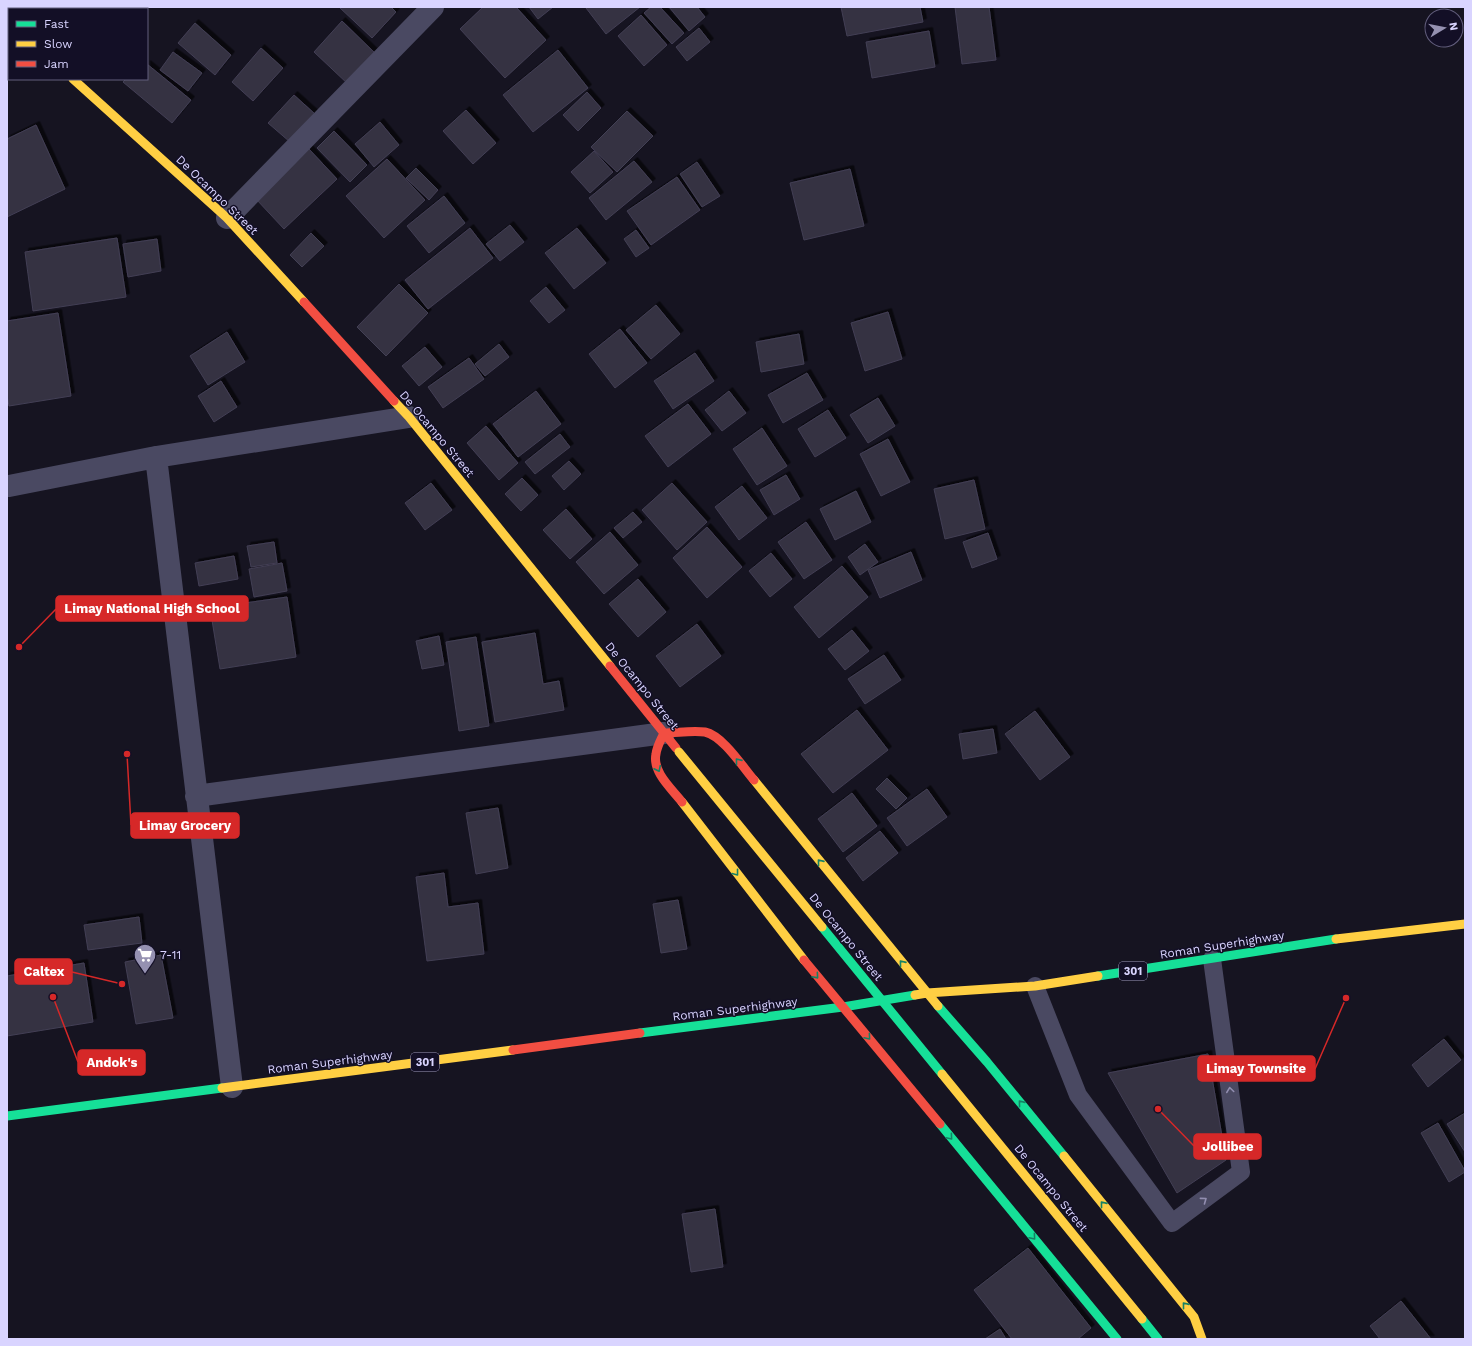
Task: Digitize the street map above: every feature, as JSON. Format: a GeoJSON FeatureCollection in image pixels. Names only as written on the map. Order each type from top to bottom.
{"type":"FeatureCollection","features":[{"type":"Feature","properties":{"kind":"main road","name":"De Ocampo Street"},"geometry":{"type":"LineString","coordinates":[[74,80],[227,218],[409,417],[679,752],[1158,1339]]}},
{"type":"Feature","properties":{"kind":"main road"},"geometry":{"type":"LineString","coordinates":[[1117,1339],[811,970],[660,774],[655,765],[654,756],[664,733],[704,732],[711,734],[732,753],[927,993],[987,1062],[1194,1317],[1202,1339]]}},
{"type":"Feature","properties":{"kind":"main road","name":"Roman Superhighway"},"geometry":{"type":"LineString","coordinates":[[7,1116],[843,1007],[927,993],[1035,986],[1338,939],[1465,924]]}},
{"type":"Feature","properties":{"kind":"street"},"geometry":{"type":"LineString","coordinates":[[227,218],[433,7]]}},
{"type":"Feature","properties":{"kind":"street"},"geometry":{"type":"LineString","coordinates":[[9,486],[156,458],[409,417]]}},
{"type":"Feature","properties":{"kind":"street"},"geometry":{"type":"LineString","coordinates":[[156,458],[232,1087]]}},
{"type":"Feature","properties":{"kind":"street"},"geometry":{"type":"LineString","coordinates":[[196,796],[664,733]]}},
{"type":"Feature","properties":{"kind":"lane"},"geometry":{"type":"LineString","coordinates":[[1035,986],[1078,1095],[1172,1223],[1241,1172],[1212,959]]}},
{"type":"Feature","properties":{"kind":"building"},"geometry":{"type":"Polygon","coordinates":[[[339,7],[391,7],[396,12],[372,38],[339,7]]]}},
{"type":"Feature","properties":{"kind":"building"},"geometry":{"type":"Polygon","coordinates":[[[483,7],[516,7],[546,40],[505,78],[460,29],[483,7]]]}},
{"type":"Feature","properties":{"kind":"building"},"geometry":{"type":"Polygon","coordinates":[[[529,7],[553,7],[538,19],[529,7]]]}},
{"type":"Feature","properties":{"kind":"building"},"geometry":{"type":"Polygon","coordinates":[[[640,7],[606,34],[586,8],[640,7]]]}},
{"type":"Feature","properties":{"kind":"building"},"geometry":{"type":"Polygon","coordinates":[[[651,7],[660,7],[684,33],[672,44],[644,13],[651,7]]]}},
{"type":"Feature","properties":{"kind":"building"},"geometry":{"type":"Polygon","coordinates":[[[669,7],[697,7],[705,17],[689,31],[669,7]]]}},
{"type":"Feature","properties":{"kind":"building"},"geometry":{"type":"Polygon","coordinates":[[[841,7],[920,7],[923,22],[847,36],[841,7]]]}},
{"type":"Feature","properties":{"kind":"building"},"geometry":{"type":"Polygon","coordinates":[[[955,7],[989,7],[996,60],[962,64],[955,7]]]}},
{"type":"Feature","properties":{"kind":"building"},"geometry":{"type":"Polygon","coordinates":[[[641,15],[667,45],[644,66],[618,36],[641,15]]]}},
{"type":"Feature","properties":{"kind":"building"},"geometry":{"type":"Polygon","coordinates":[[[342,21],[377,55],[349,85],[314,52],[342,21]]]}},
{"type":"Feature","properties":{"kind":"building"},"geometry":{"type":"Polygon","coordinates":[[[195,23],[231,55],[215,75],[178,43],[195,23]]]}},
{"type":"Feature","properties":{"kind":"building"},"geometry":{"type":"Polygon","coordinates":[[[699,28],[710,42],[687,61],[676,47],[699,28]]]}},
{"type":"Feature","properties":{"kind":"building"},"geometry":{"type":"Polygon","coordinates":[[[929,31],[935,67],[872,78],[866,42],[929,31]]]}},
{"type":"Feature","properties":{"kind":"building"},"geometry":{"type":"Polygon","coordinates":[[[261,48],[283,68],[253,101],[232,82],[261,48]]]}},
{"type":"Feature","properties":{"kind":"building"},"geometry":{"type":"Polygon","coordinates":[[[558,50],[588,88],[533,132],[503,95],[558,50]]]}},
{"type":"Feature","properties":{"kind":"building"},"geometry":{"type":"Polygon","coordinates":[[[173,52],[202,73],[188,91],[160,70],[173,52]]]}},
{"type":"Feature","properties":{"kind":"building"},"geometry":{"type":"Polygon","coordinates":[[[148,65],[191,100],[172,123],[123,82],[125,80],[148,80],[148,65]]]}},
{"type":"Feature","properties":{"kind":"building"},"geometry":{"type":"Polygon","coordinates":[[[587,92],[601,108],[578,131],[563,115],[587,92]]]}},
{"type":"Feature","properties":{"kind":"building"},"geometry":{"type":"Polygon","coordinates":[[[294,95],[315,114],[290,142],[268,123],[294,95]]]}},
{"type":"Feature","properties":{"kind":"building"},"geometry":{"type":"Polygon","coordinates":[[[466,110],[496,143],[473,164],[443,131],[466,110]]]}},
{"type":"Feature","properties":{"kind":"building"},"geometry":{"type":"Polygon","coordinates":[[[627,111],[653,136],[617,172],[591,147],[627,111]]]}},
{"type":"Feature","properties":{"kind":"building"},"geometry":{"type":"Polygon","coordinates":[[[380,122],[399,145],[374,167],[355,144],[380,122]]]}},
{"type":"Feature","properties":{"kind":"building"},"geometry":{"type":"Polygon","coordinates":[[[36,125],[65,189],[7,217],[7,139],[36,125]]]}},
{"type":"Feature","properties":{"kind":"building"},"geometry":{"type":"Polygon","coordinates":[[[334,131],[367,165],[350,182],[317,148],[334,131]]]}},
{"type":"Feature","properties":{"kind":"building"},"geometry":{"type":"Polygon","coordinates":[[[309,149],[337,179],[284,229],[256,199],[309,149]]]}},
{"type":"Feature","properties":{"kind":"building"},"geometry":{"type":"Polygon","coordinates":[[[594,151],[613,172],[590,193],[571,172],[594,151]]]}},
{"type":"Feature","properties":{"kind":"building"},"geometry":{"type":"Polygon","coordinates":[[[387,159],[425,200],[384,238],[346,196],[387,159]]]}},
{"type":"Feature","properties":{"kind":"building"},"geometry":{"type":"Polygon","coordinates":[[[634,161],[652,182],[606,220],[589,198],[634,161]]]}},
{"type":"Feature","properties":{"kind":"building"},"geometry":{"type":"Polygon","coordinates":[[[697,162],[720,196],[702,207],[680,174],[697,162]]]}},
{"type":"Feature","properties":{"kind":"building"},"geometry":{"type":"Polygon","coordinates":[[[416,168],[438,190],[429,200],[406,178],[416,168]]]}},
{"type":"Feature","properties":{"kind":"building"},"geometry":{"type":"Polygon","coordinates":[[[850,169],[864,226],[804,240],[790,183],[850,169]]]}},
{"type":"Feature","properties":{"kind":"building"},"geometry":{"type":"Polygon","coordinates":[[[677,177],[700,210],[651,245],[627,211],[677,177]]]}},
{"type":"Feature","properties":{"kind":"building"},"geometry":{"type":"Polygon","coordinates":[[[444,196],[465,223],[429,253],[407,226],[444,196]]]}},
{"type":"Feature","properties":{"kind":"building"},"geometry":{"type":"Polygon","coordinates":[[[510,225],[524,242],[500,261],[486,244],[510,225]]]}},
{"type":"Feature","properties":{"kind":"building"},"geometry":{"type":"Polygon","coordinates":[[[470,228],[493,258],[428,309],[405,280],[470,228]]]}},
{"type":"Feature","properties":{"kind":"building"},"geometry":{"type":"Polygon","coordinates":[[[577,228],[606,263],[574,289],[545,253],[577,228]]]}},
{"type":"Feature","properties":{"kind":"building"},"geometry":{"type":"Polygon","coordinates":[[[636,230],[649,248],[636,257],[624,239],[636,230]]]}},
{"type":"Feature","properties":{"kind":"building"},"geometry":{"type":"Polygon","coordinates":[[[311,233],[324,246],[302,267],[290,255],[311,233]]]}},
{"type":"Feature","properties":{"kind":"building"},"geometry":{"type":"Polygon","coordinates":[[[117,238],[126,297],[33,311],[25,252],[117,238]]]}},
{"type":"Feature","properties":{"kind":"building"},"geometry":{"type":"Polygon","coordinates":[[[157,239],[161,271],[128,277],[123,244],[157,239]]]}},
{"type":"Feature","properties":{"kind":"building"},"geometry":{"type":"Polygon","coordinates":[[[399,284],[428,313],[386,356],[357,327],[399,284]]]}},
{"type":"Feature","properties":{"kind":"building"},"geometry":{"type":"Polygon","coordinates":[[[546,287],[565,310],[549,323],[530,301],[546,287]]]}},
{"type":"Feature","properties":{"kind":"building"},"geometry":{"type":"Polygon","coordinates":[[[656,305],[680,334],[651,359],[626,330],[656,305]]]}},
{"type":"Feature","properties":{"kind":"building"},"geometry":{"type":"Polygon","coordinates":[[[888,312],[902,359],[865,371],[851,323],[888,312]]]}},
{"type":"Feature","properties":{"kind":"building"},"geometry":{"type":"Polygon","coordinates":[[[58,313],[71,396],[9,406],[7,395],[7,321],[58,313]]]}},
{"type":"Feature","properties":{"kind":"building"},"geometry":{"type":"Polygon","coordinates":[[[620,329],[647,363],[615,388],[589,354],[620,329]]]}},
{"type":"Feature","properties":{"kind":"building"},"geometry":{"type":"Polygon","coordinates":[[[227,332],[245,362],[208,385],[190,356],[227,332]]]}},
{"type":"Feature","properties":{"kind":"building"},"geometry":{"type":"Polygon","coordinates":[[[799,334],[804,364],[761,372],[756,342],[799,334]]]}},
{"type":"Feature","properties":{"kind":"building"},"geometry":{"type":"Polygon","coordinates":[[[499,344],[509,357],[485,376],[475,364],[499,344]]]}},
{"type":"Feature","properties":{"kind":"building"},"geometry":{"type":"Polygon","coordinates":[[[425,347],[442,367],[419,386],[402,366],[425,347]]]}},
{"type":"Feature","properties":{"kind":"building"},"geometry":{"type":"Polygon","coordinates":[[[695,353],[714,381],[673,409],[654,381],[695,353]]]}},
{"type":"Feature","properties":{"kind":"building"},"geometry":{"type":"Polygon","coordinates":[[[469,358],[484,379],[443,408],[428,387],[469,358]]]}},
{"type":"Feature","properties":{"kind":"building"},"geometry":{"type":"Polygon","coordinates":[[[807,373],[823,400],[783,423],[768,395],[807,373]]]}},
{"type":"Feature","properties":{"kind":"building"},"geometry":{"type":"Polygon","coordinates":[[[221,381],[237,407],[214,422],[198,396],[221,381]]]}},
{"type":"Feature","properties":{"kind":"building"},"geometry":{"type":"Polygon","coordinates":[[[536,391],[561,424],[518,457],[493,424],[536,391]]]}},
{"type":"Feature","properties":{"kind":"building"},"geometry":{"type":"Polygon","coordinates":[[[729,391],[746,413],[722,431],[705,410],[729,391]]]}},
{"type":"Feature","properties":{"kind":"building"},"geometry":{"type":"Polygon","coordinates":[[[878,398],[895,426],[868,443],[850,415],[878,398]]]}},
{"type":"Feature","properties":{"kind":"building"},"geometry":{"type":"Polygon","coordinates":[[[688,404],[711,434],[668,467],[645,436],[688,404]]]}},
{"type":"Feature","properties":{"kind":"building"},"geometry":{"type":"Polygon","coordinates":[[[828,410],[846,438],[815,457],[798,429],[828,410]]]}},
{"type":"Feature","properties":{"kind":"building"},"geometry":{"type":"Polygon","coordinates":[[[486,426],[518,463],[499,480],[467,443],[486,426]]]}},
{"type":"Feature","properties":{"kind":"building"},"geometry":{"type":"Polygon","coordinates":[[[762,428],[787,466],[757,485],[733,449],[762,428]]]}},
{"type":"Feature","properties":{"kind":"building"},"geometry":{"type":"Polygon","coordinates":[[[560,434],[570,447],[535,474],[525,462],[560,434]]]}},
{"type":"Feature","properties":{"kind":"building"},"geometry":{"type":"Polygon","coordinates":[[[888,439],[910,482],[881,496],[860,454],[888,439]]]}},
{"type":"Feature","properties":{"kind":"building"},"geometry":{"type":"Polygon","coordinates":[[[569,461],[581,474],[564,490],[552,476],[569,461]]]}},
{"type":"Feature","properties":{"kind":"building"},"geometry":{"type":"Polygon","coordinates":[[[786,475],[800,499],[774,515],[760,490],[786,475]]]}},
{"type":"Feature","properties":{"kind":"building"},"geometry":{"type":"Polygon","coordinates":[[[522,478],[538,495],[521,511],[505,494],[522,478]]]}},
{"type":"Feature","properties":{"kind":"building"},"geometry":{"type":"Polygon","coordinates":[[[974,480],[985,529],[945,539],[934,489],[974,480]]]}},
{"type":"Feature","properties":{"kind":"building"},"geometry":{"type":"Polygon","coordinates":[[[431,483],[452,510],[425,530],[405,503],[431,483]]]}},
{"type":"Feature","properties":{"kind":"building"},"geometry":{"type":"Polygon","coordinates":[[[672,483],[707,522],[677,550],[642,510],[672,483]]]}},
{"type":"Feature","properties":{"kind":"building"},"geometry":{"type":"Polygon","coordinates":[[[742,486],[767,518],[739,540],[715,507],[742,486]]]}},
{"type":"Feature","properties":{"kind":"building"},"geometry":{"type":"Polygon","coordinates":[[[856,491],[871,522],[835,540],[820,509],[856,491]]]}},
{"type":"Feature","properties":{"kind":"building"},"geometry":{"type":"Polygon","coordinates":[[[566,509],[592,539],[570,559],[543,530],[566,509]]]}},
{"type":"Feature","properties":{"kind":"building"},"geometry":{"type":"Polygon","coordinates":[[[633,512],[642,522],[623,538],[614,528],[633,512]]]}},
{"type":"Feature","properties":{"kind":"building"},"geometry":{"type":"Polygon","coordinates":[[[806,522],[832,560],[804,579],[778,542],[806,522]]]}},
{"type":"Feature","properties":{"kind":"building"},"geometry":{"type":"Polygon","coordinates":[[[707,527],[742,567],[707,598],[673,558],[707,527]]]}},
{"type":"Feature","properties":{"kind":"building"},"geometry":{"type":"Polygon","coordinates":[[[610,532],[638,565],[604,594],[576,562],[610,532]]]}},
{"type":"Feature","properties":{"kind":"building"},"geometry":{"type":"Polygon","coordinates":[[[988,533],[997,559],[972,568],[963,542],[988,533]]]}},
{"type":"Feature","properties":{"kind":"building"},"geometry":{"type":"Polygon","coordinates":[[[274,542],[277,563],[251,567],[247,546],[274,542]]]}},
{"type":"Feature","properties":{"kind":"building"},"geometry":{"type":"Polygon","coordinates":[[[865,544],[878,562],[860,575],[848,557],[865,544]]]}},
{"type":"Feature","properties":{"kind":"building"},"geometry":{"type":"Polygon","coordinates":[[[911,552],[922,580],[880,598],[868,570],[911,552]]]}},
{"type":"Feature","properties":{"kind":"building"},"geometry":{"type":"Polygon","coordinates":[[[771,553],[792,579],[770,597],[749,571],[771,553]]]}},
{"type":"Feature","properties":{"kind":"building"},"geometry":{"type":"Polygon","coordinates":[[[234,556],[238,579],[199,586],[195,563],[234,556]]]}},
{"type":"Feature","properties":{"kind":"building"},"geometry":{"type":"Polygon","coordinates":[[[282,563],[287,591],[254,597],[249,569],[282,563]]]}},
{"type":"Feature","properties":{"kind":"building"},"geometry":{"type":"Polygon","coordinates":[[[842,566],[868,597],[819,638],[794,607],[842,566]]]}},
{"type":"Feature","properties":{"kind":"building"},"geometry":{"type":"Polygon","coordinates":[[[638,579],[666,612],[638,637],[609,604],[638,579]]]}},
{"type":"Feature","properties":{"kind":"building"},"geometry":{"type":"Polygon","coordinates":[[[287,597],[296,657],[220,669],[210,608],[287,597]]]}},
{"type":"Feature","properties":{"kind":"building"},"geometry":{"type":"Polygon","coordinates":[[[697,624],[721,656],[680,687],[656,656],[697,624]]]}},
{"type":"Feature","properties":{"kind":"building"},"geometry":{"type":"Polygon","coordinates":[[[852,630],[869,651],[845,670],[828,649],[852,630]]]}},
{"type":"Feature","properties":{"kind":"building"},"geometry":{"type":"Polygon","coordinates":[[[535,633],[543,684],[559,681],[564,710],[495,722],[482,642],[535,633]]]}},
{"type":"Feature","properties":{"kind":"building"},"geometry":{"type":"Polygon","coordinates":[[[439,636],[444,665],[422,669],[416,641],[439,636]]]}},
{"type":"Feature","properties":{"kind":"building"},"geometry":{"type":"Polygon","coordinates":[[[476,637],[489,726],[459,731],[446,642],[476,637]]]}},
{"type":"Feature","properties":{"kind":"building"},"geometry":{"type":"Polygon","coordinates":[[[884,655],[901,680],[865,704],[848,679],[884,655]]]}},
{"type":"Feature","properties":{"kind":"building"},"geometry":{"type":"Polygon","coordinates":[[[857,710],[888,750],[833,793],[801,754],[857,710]]]}},
{"type":"Feature","properties":{"kind":"building"},"geometry":{"type":"Polygon","coordinates":[[[1035,711],[1070,757],[1040,780],[1005,734],[1035,711]]]}},
{"type":"Feature","properties":{"kind":"building"},"geometry":{"type":"Polygon","coordinates":[[[993,729],[997,753],[963,759],[959,734],[993,729]]]}},
{"type":"Feature","properties":{"kind":"building"},"geometry":{"type":"Polygon","coordinates":[[[887,778],[907,798],[896,809],[876,789],[887,778]]]}},
{"type":"Feature","properties":{"kind":"building"},"geometry":{"type":"Polygon","coordinates":[[[927,789],[947,817],[907,846],[887,818],[927,789]]]}},
{"type":"Feature","properties":{"kind":"building"},"geometry":{"type":"Polygon","coordinates":[[[852,793],[877,826],[843,852],[818,819],[852,793]]]}},
{"type":"Feature","properties":{"kind":"building"},"geometry":{"type":"Polygon","coordinates":[[[498,808],[508,868],[476,874],[466,813],[498,808]]]}},
{"type":"Feature","properties":{"kind":"building"},"geometry":{"type":"Polygon","coordinates":[[[880,831],[898,853],[863,881],[846,858],[880,831]]]}},
{"type":"Feature","properties":{"kind":"building"},"geometry":{"type":"Polygon","coordinates":[[[444,873],[448,907],[478,903],[484,954],[427,961],[416,877],[444,873]]]}},
{"type":"Feature","properties":{"kind":"building"},"geometry":{"type":"Polygon","coordinates":[[[678,900],[687,949],[661,953],[653,904],[678,900]]]}},
{"type":"Feature","properties":{"kind":"building"},"geometry":{"type":"Polygon","coordinates":[[[139,917],[142,943],[88,950],[84,925],[139,917]]]}},
{"type":"Feature","properties":{"kind":"building"},"geometry":{"type":"Polygon","coordinates":[[[161,955],[173,1018],[136,1024],[125,962],[161,955]]]}},
{"type":"Feature","properties":{"kind":"building"},"geometry":{"type":"Polygon","coordinates":[[[84,963],[93,1022],[7,1036],[7,976],[84,963]]]}},
{"type":"Feature","properties":{"kind":"building"},"geometry":{"type":"Polygon","coordinates":[[[1444,1039],[1461,1060],[1428,1087],[1412,1065],[1444,1039]]]}},
{"type":"Feature","properties":{"kind":"building"},"geometry":{"type":"Polygon","coordinates":[[[1208,1054],[1226,1160],[1177,1193],[1108,1073],[1208,1054]]]}},
{"type":"Feature","properties":{"kind":"building"},"geometry":{"type":"Polygon","coordinates":[[[1465,1113],[1465,1152],[1447,1124],[1465,1113]]]}},
{"type":"Feature","properties":{"kind":"building"},"geometry":{"type":"Polygon","coordinates":[[[1438,1123],[1465,1171],[1449,1182],[1421,1133],[1438,1123]]]}},
{"type":"Feature","properties":{"kind":"building"},"geometry":{"type":"Polygon","coordinates":[[[715,1209],[723,1267],[691,1272],[682,1214],[715,1209]]]}},
{"type":"Feature","properties":{"kind":"building"},"geometry":{"type":"Polygon","coordinates":[[[1028,1248],[1091,1328],[1078,1339],[1012,1339],[974,1290],[1028,1248]]]}},
{"type":"Feature","properties":{"kind":"building"},"geometry":{"type":"Polygon","coordinates":[[[1401,1301],[1431,1339],[1380,1339],[1370,1326],[1401,1301]]]}},
{"type":"Feature","properties":{"kind":"building"},"geometry":{"type":"Polygon","coordinates":[[[1000,1329],[1006,1339],[985,1339],[1000,1329]]]}},
{"type":"Feature","properties":{"kind":"traffic: fast"},"geometry":{"type":"LineString","coordinates":[[822,927],[942,1074]]}},
{"type":"Feature","properties":{"kind":"traffic: fast"},"geometry":{"type":"LineString","coordinates":[[1098,976],[1336,939]]}},
{"type":"Feature","properties":{"kind":"traffic: fast"},"geometry":{"type":"LineString","coordinates":[[640,1033],[843,1007],[915,995]]}},
{"type":"Feature","properties":{"kind":"traffic: fast"},"geometry":{"type":"LineString","coordinates":[[938,1006],[987,1062],[1064,1156]]}},
{"type":"Feature","properties":{"kind":"traffic: fast"},"geometry":{"type":"LineString","coordinates":[[7,1116],[222,1088]]}},
{"type":"Feature","properties":{"kind":"traffic: fast"},"geometry":{"type":"LineString","coordinates":[[940,1124],[1117,1339]]}},
{"type":"Feature","properties":{"kind":"traffic: fast"},"geometry":{"type":"LineString","coordinates":[[1142,1319],[1158,1339]]}},
{"type":"Feature","properties":{"kind":"traffic: slow"},"geometry":{"type":"LineString","coordinates":[[74,80],[227,218],[304,302]]}},
{"type":"Feature","properties":{"kind":"traffic: slow"},"geometry":{"type":"LineString","coordinates":[[394,401],[409,417],[610,666]]}},
{"type":"Feature","properties":{"kind":"traffic: slow"},"geometry":{"type":"LineString","coordinates":[[679,752],[822,927]]}},
{"type":"Feature","properties":{"kind":"traffic: slow"},"geometry":{"type":"LineString","coordinates":[[754,780],[938,1006]]}},
{"type":"Feature","properties":{"kind":"traffic: slow"},"geometry":{"type":"LineString","coordinates":[[682,802],[804,960]]}},
{"type":"Feature","properties":{"kind":"traffic: slow"},"geometry":{"type":"LineString","coordinates":[[1336,939],[1465,924]]}},
{"type":"Feature","properties":{"kind":"traffic: slow"},"geometry":{"type":"LineString","coordinates":[[915,995],[1035,986],[1098,976]]}},
{"type":"Feature","properties":{"kind":"traffic: slow"},"geometry":{"type":"LineString","coordinates":[[222,1088],[513,1050]]}},
{"type":"Feature","properties":{"kind":"traffic: slow"},"geometry":{"type":"LineString","coordinates":[[942,1074],[1142,1319]]}},
{"type":"Feature","properties":{"kind":"traffic: slow"},"geometry":{"type":"LineString","coordinates":[[1064,1156],[1194,1317],[1202,1339]]}},
{"type":"Feature","properties":{"kind":"traffic: jam"},"geometry":{"type":"LineString","coordinates":[[304,302],[394,401]]}},
{"type":"Feature","properties":{"kind":"traffic: jam"},"geometry":{"type":"LineString","coordinates":[[610,666],[676,748]]}},
{"type":"Feature","properties":{"kind":"traffic: jam"},"geometry":{"type":"LineString","coordinates":[[682,802],[664,780],[657,767],[656,761],[658,746],[664,733],[700,731],[712,735],[725,745],[754,780]]}},
{"type":"Feature","properties":{"kind":"traffic: jam"},"geometry":{"type":"LineString","coordinates":[[804,960],[940,1124]]}},
{"type":"Feature","properties":{"kind":"traffic: jam"},"geometry":{"type":"LineString","coordinates":[[513,1050],[640,1033]]}},
{"type":"Feature","properties":{"kind":"place","name":"Limay National High School"},"geometry":{"type":"Point","coordinates":[19,647]}},
{"type":"Feature","properties":{"kind":"place","name":"Limay Grocery"},"geometry":{"type":"Point","coordinates":[127,754]}},
{"type":"Feature","properties":{"kind":"place","name":"7-11"},"geometry":{"type":"Point","coordinates":[145,974]}},
{"type":"Feature","properties":{"kind":"place","name":"Caltex"},"geometry":{"type":"Point","coordinates":[122,984]}},
{"type":"Feature","properties":{"kind":"place","name":"Andok's"},"geometry":{"type":"Point","coordinates":[53,997]}},
{"type":"Feature","properties":{"kind":"place","name":"Limay Townsite"},"geometry":{"type":"Point","coordinates":[1346,998]}},
{"type":"Feature","properties":{"kind":"place","name":"Jollibee"},"geometry":{"type":"Point","coordinates":[1158,1109]}}]}
